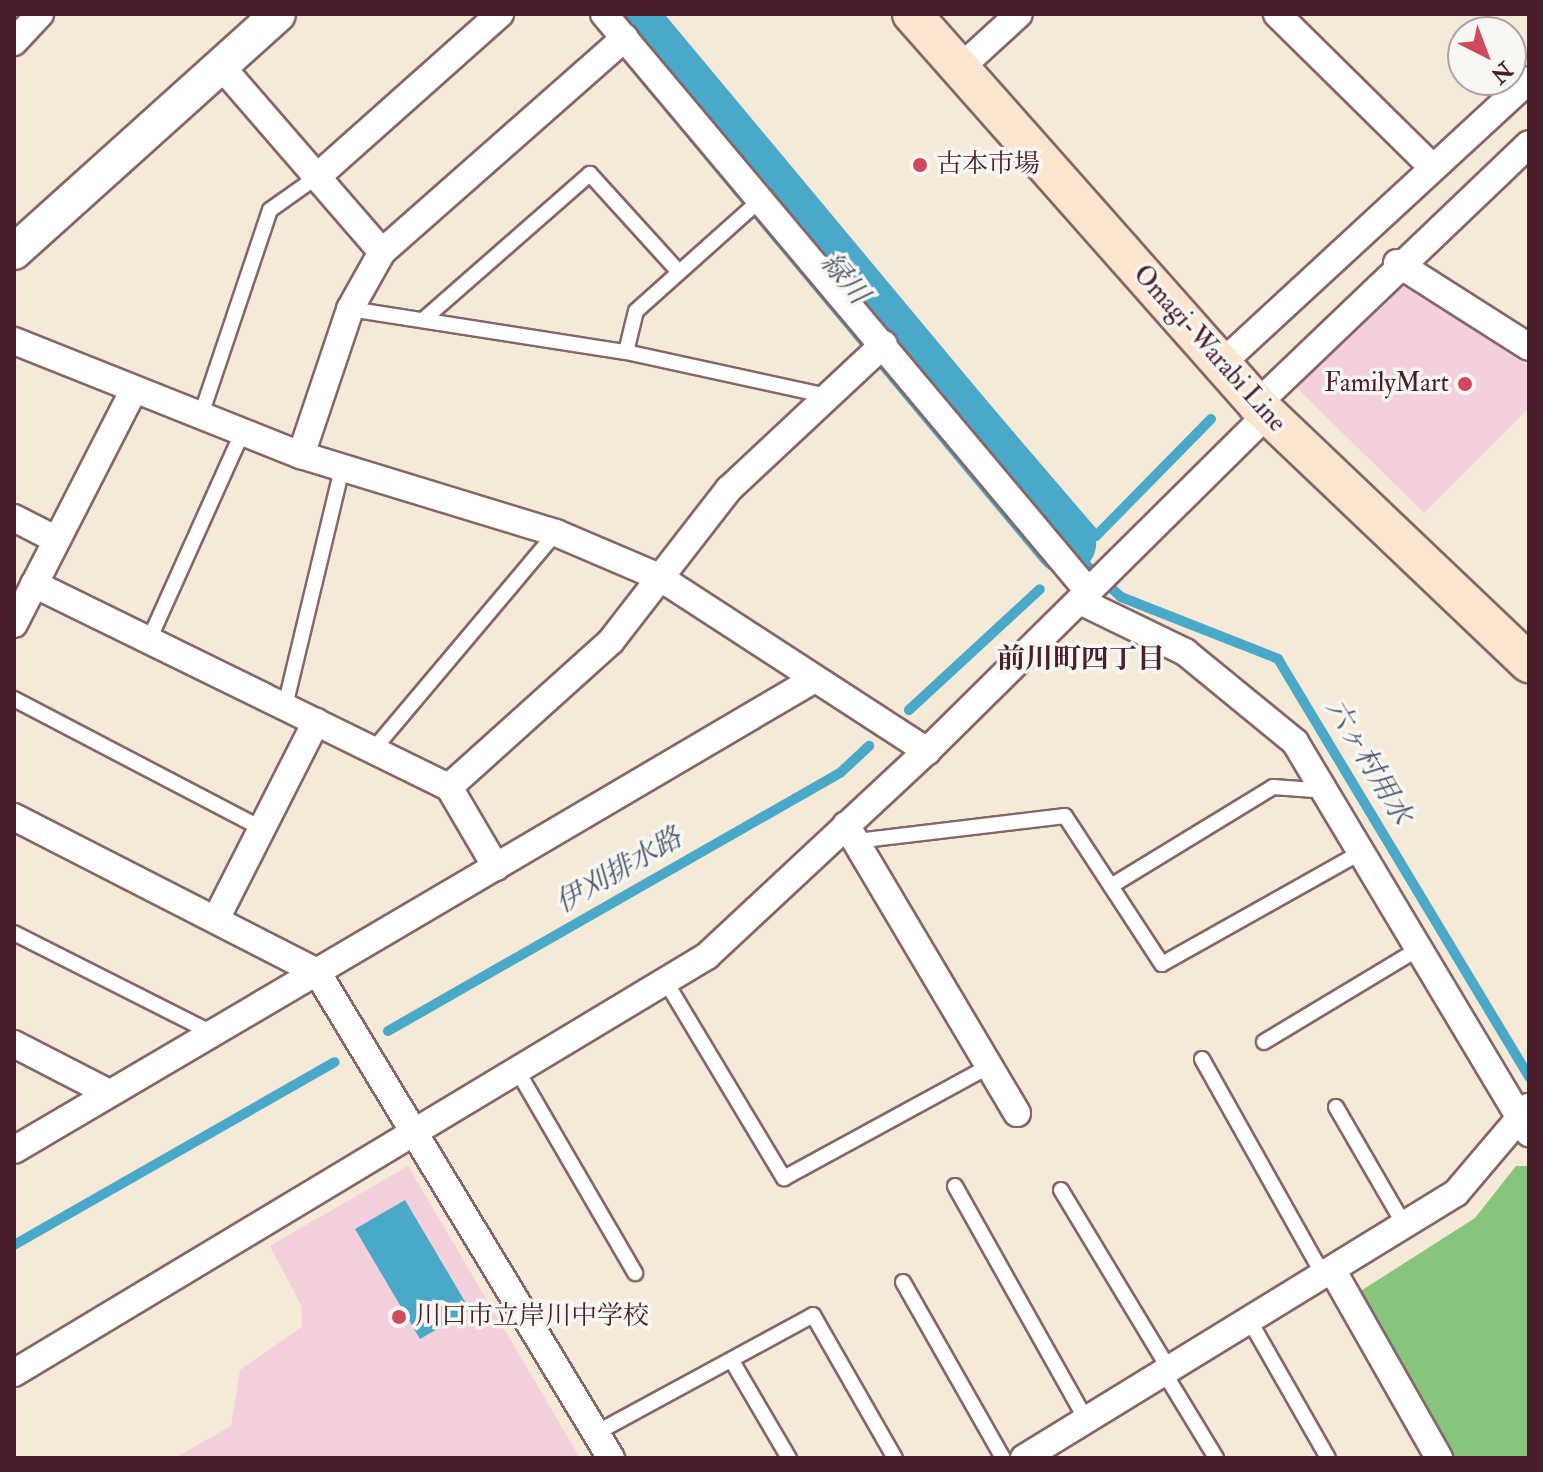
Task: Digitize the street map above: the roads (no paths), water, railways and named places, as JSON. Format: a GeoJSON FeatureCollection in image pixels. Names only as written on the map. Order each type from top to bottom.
{"type":"FeatureCollection","features":[{"type":"Feature","properties":{"kind":"main road","name":"Omagi-Warabi Line"},"geometry":{"type":"LineString","coordinates":[[912,14],[1220,365],[1262,409],[1529,663]]}},
{"type":"Feature","properties":{"kind":"street"},"geometry":{"type":"LineString","coordinates":[[14,42],[40,14]]}},
{"type":"Feature","properties":{"kind":"street"},"geometry":{"type":"LineString","coordinates":[[14,252],[278,14]]}},
{"type":"Feature","properties":{"kind":"street"},"geometry":{"type":"LineString","coordinates":[[318,176],[500,14]]}},
{"type":"Feature","properties":{"kind":"street"},"geometry":{"type":"LineString","coordinates":[[604,14],[884,344],[1084,597],[1185,652],[1295,742],[1328,791],[1526,1120],[1456,1193],[1330,1276],[1024,1458]]}},
{"type":"Feature","properties":{"kind":"street"},"geometry":{"type":"LineString","coordinates":[[959,69],[1019,14]]}},
{"type":"Feature","properties":{"kind":"street"},"geometry":{"type":"LineString","coordinates":[[1277,14],[1433,168]]}},
{"type":"Feature","properties":{"kind":"street"},"geometry":{"type":"LineString","coordinates":[[301,455],[350,309],[382,252],[625,38]]}},
{"type":"Feature","properties":{"kind":"street"},"geometry":{"type":"LineString","coordinates":[[221,66],[382,252]]}},
{"type":"Feature","properties":{"kind":"street"},"geometry":{"type":"LineString","coordinates":[[1220,365],[1529,80]]}},
{"type":"Feature","properties":{"kind":"street"},"geometry":{"type":"LineString","coordinates":[[14,1373],[707,956],[851,833],[927,751],[1084,597],[1397,263],[1529,144]]}},
{"type":"Feature","properties":{"kind":"street"},"geometry":{"type":"LineString","coordinates":[[1397,263],[1529,347]]}},
{"type":"Feature","properties":{"kind":"street"},"geometry":{"type":"LineString","coordinates":[[14,341],[132,393],[301,455],[556,533],[659,577],[813,680],[927,751]]}},
{"type":"Feature","properties":{"kind":"street"},"geometry":{"type":"LineString","coordinates":[[449,787],[611,641],[729,489],[824,395],[884,344]]}},
{"type":"Feature","properties":{"kind":"street"},"geometry":{"type":"LineString","coordinates":[[14,624],[132,393]]}},
{"type":"Feature","properties":{"kind":"street"},"geometry":{"type":"LineString","coordinates":[[14,518],[57,540]]}},
{"type":"Feature","properties":{"kind":"street"},"geometry":{"type":"LineString","coordinates":[[34,584],[449,787],[496,867]]}},
{"type":"Feature","properties":{"kind":"street"},"geometry":{"type":"LineString","coordinates":[[14,1150],[107,1092],[813,680]]}},
{"type":"Feature","properties":{"kind":"street"},"geometry":{"type":"LineString","coordinates":[[217,917],[316,722]]}},
{"type":"Feature","properties":{"kind":"street"},"geometry":{"type":"LineString","coordinates":[[14,817],[217,917],[317,972],[611,1458]]}},
{"type":"Feature","properties":{"kind":"street"},"geometry":{"type":"LineString","coordinates":[[851,833],[1017,1113]]}},
{"type":"Feature","properties":{"kind":"street"},"geometry":{"type":"LineString","coordinates":[[14,1044],[107,1092]]}},
{"type":"Feature","properties":{"kind":"street"},"geometry":{"type":"LineString","coordinates":[[1330,1276],[1439,1458]]}},
{"type":"Feature","properties":{"kind":"lane"},"geometry":{"type":"LineString","coordinates":[[423,320],[590,174],[678,271]]}},
{"type":"Feature","properties":{"kind":"lane"},"geometry":{"type":"LineString","coordinates":[[200,418],[270,210],[318,176]]}},
{"type":"Feature","properties":{"kind":"lane"},"geometry":{"type":"LineString","coordinates":[[626,352],[636,311],[760,200]]}},
{"type":"Feature","properties":{"kind":"lane"},"geometry":{"type":"LineString","coordinates":[[350,309],[626,352],[824,395]]}},
{"type":"Feature","properties":{"kind":"lane"},"geometry":{"type":"LineString","coordinates":[[149,640],[242,433]]}},
{"type":"Feature","properties":{"kind":"lane"},"geometry":{"type":"LineString","coordinates":[[285,706],[342,468]]}},
{"type":"Feature","properties":{"kind":"lane"},"geometry":{"type":"LineString","coordinates":[[373,750],[556,533]]}},
{"type":"Feature","properties":{"kind":"lane"},"geometry":{"type":"LineString","coordinates":[[14,699],[261,828]]}},
{"type":"Feature","properties":{"kind":"lane"},"geometry":{"type":"LineString","coordinates":[[1111,886],[1273,787],[1328,791]]}},
{"type":"Feature","properties":{"kind":"lane"},"geometry":{"type":"LineString","coordinates":[[851,833],[1065,816],[1162,964],[1363,851]]}},
{"type":"Feature","properties":{"kind":"lane"},"geometry":{"type":"LineString","coordinates":[[14,933],[212,1033]]}},
{"type":"Feature","properties":{"kind":"lane"},"geometry":{"type":"LineString","coordinates":[[1264,1042],[1420,948]]}},
{"type":"Feature","properties":{"kind":"lane"},"geometry":{"type":"LineString","coordinates":[[666,982],[784,1178],[989,1066]]}},
{"type":"Feature","properties":{"kind":"lane"},"geometry":{"type":"LineString","coordinates":[[1202,1059],[1330,1276]]}},
{"type":"Feature","properties":{"kind":"lane"},"geometry":{"type":"LineString","coordinates":[[517,1070],[635,1273]]}},
{"type":"Feature","properties":{"kind":"lane"},"geometry":{"type":"LineString","coordinates":[[1336,1107],[1405,1226]]}},
{"type":"Feature","properties":{"kind":"lane"},"geometry":{"type":"LineString","coordinates":[[955,1186],[1087,1421]]}},
{"type":"Feature","properties":{"kind":"lane"},"geometry":{"type":"LineString","coordinates":[[1061,1190],[1216,1458]]}},
{"type":"Feature","properties":{"kind":"lane"},"geometry":{"type":"LineString","coordinates":[[903,1282],[1003,1458]]}},
{"type":"Feature","properties":{"kind":"lane"},"geometry":{"type":"LineString","coordinates":[[596,1433],[813,1315],[895,1458]]}},
{"type":"Feature","properties":{"kind":"lane"},"geometry":{"type":"LineString","coordinates":[[1251,1323],[1328,1458]]}},
{"type":"Feature","properties":{"kind":"lane"},"geometry":{"type":"LineString","coordinates":[[732,1361],[789,1458]]}},
{"type":"Feature","properties":{"kind":"water"},"geometry":{"type":"Polygon","coordinates":[[[405,1200],[470,1310],[420,1339],[355,1229],[405,1200]]]}},
{"type":"Feature","properties":{"kind":"waterway","name":"緑川"},"geometry":{"type":"LineString","coordinates":[[624,14],[1065,543]]}},
{"type":"Feature","properties":{"kind":"waterway"},"geometry":{"type":"LineString","coordinates":[[649,14],[1096,536],[1211,419]]}},
{"type":"Feature","properties":{"kind":"waterway","name":"六ヶ村用水"},"geometry":{"type":"LineString","coordinates":[[1085,564],[1121,597],[1278,659],[1529,1077]]}},
{"type":"Feature","properties":{"kind":"waterway","name":"伊刈排水路"},"geometry":{"type":"LineString","coordinates":[[909,710],[1040,589]]}},
{"type":"Feature","properties":{"kind":"waterway","name":"伊刈排水路"},"geometry":{"type":"LineString","coordinates":[[388,1031],[840,773],[869,746]]}},
{"type":"Feature","properties":{"kind":"waterway","name":"伊刈排水路"},"geometry":{"type":"LineString","coordinates":[[14,1245],[335,1062]]}},
{"type":"Feature","properties":{"kind":"place","name":"古本市場"},"geometry":{"type":"Point","coordinates":[920,165]}},
{"type":"Feature","properties":{"kind":"place","name":"FamilyMart"},"geometry":{"type":"Point","coordinates":[1465,384]}},
{"type":"Feature","properties":{"kind":"place","name":"川口市立岸川中学校"},"geometry":{"type":"Point","coordinates":[399,1317]}},
{"type":"Feature","properties":{"kind":"district","name":"前川町四丁目"},"geometry":{"type":"Point","coordinates":[1081,660]}}]}
